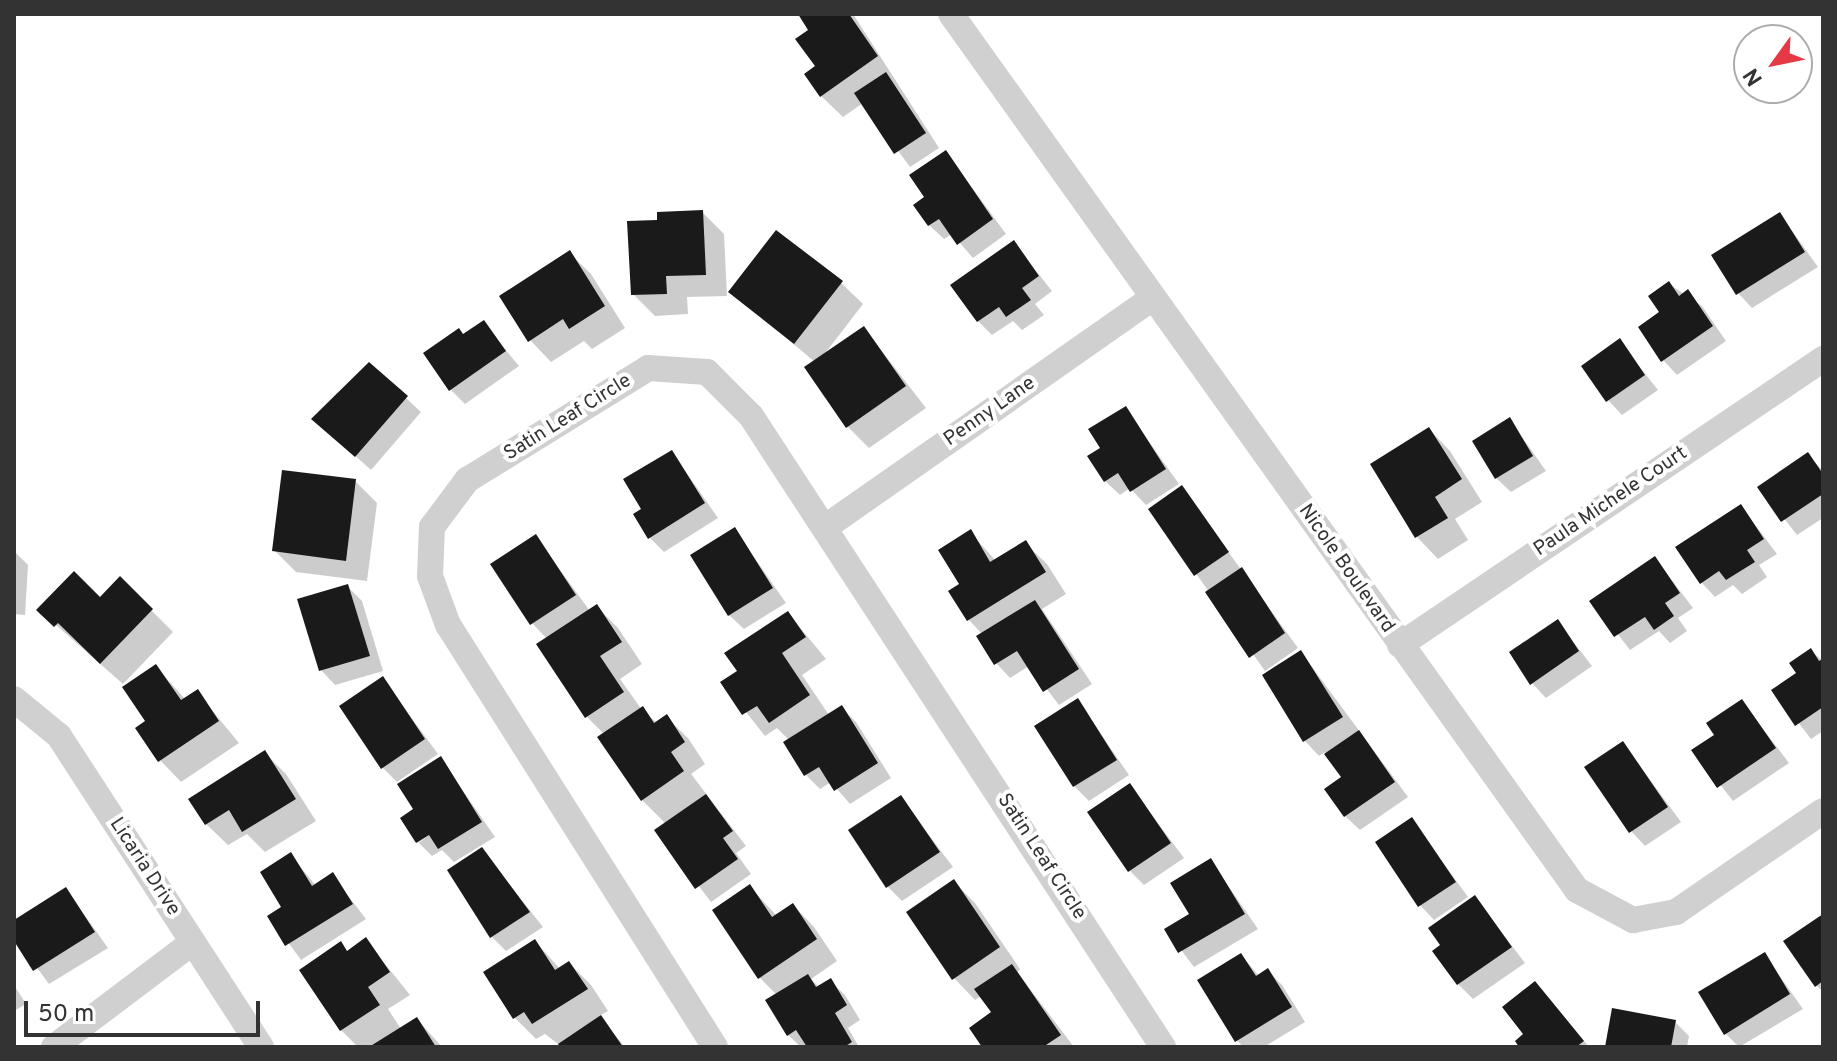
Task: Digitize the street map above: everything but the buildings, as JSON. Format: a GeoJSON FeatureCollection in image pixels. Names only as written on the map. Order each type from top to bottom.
{"type":"FeatureCollection","features":[{"type":"Feature","properties":{"kind":"street","name":"Nicole Boulevard"},"geometry":{"type":"LineString","coordinates":[[951,14],[1577,890],[1633,920],[1676,912],[1823,811]]}},
{"type":"Feature","properties":{"kind":"street","name":"Penny Lane"},"geometry":{"type":"LineString","coordinates":[[827,526],[1153,298]]}},
{"type":"Feature","properties":{"kind":"street","name":"Paula Michele Court"},"geometry":{"type":"LineString","coordinates":[[1400,645],[1823,359]]}},
{"type":"Feature","properties":{"kind":"street","name":"Satin Leaf Circle"},"geometry":{"type":"LineString","coordinates":[[715,1047],[448,625],[430,576],[432,527],[467,480],[648,368],[707,372],[751,416],[827,526],[1163,1047]]}},
{"type":"Feature","properties":{"kind":"street","name":"Licaria Drive"},"geometry":{"type":"LineString","coordinates":[[14,699],[59,736],[261,1047]]}},
{"type":"Feature","properties":{"kind":"street"},"geometry":{"type":"LineString","coordinates":[[54,1047],[193,942]]}}]}
